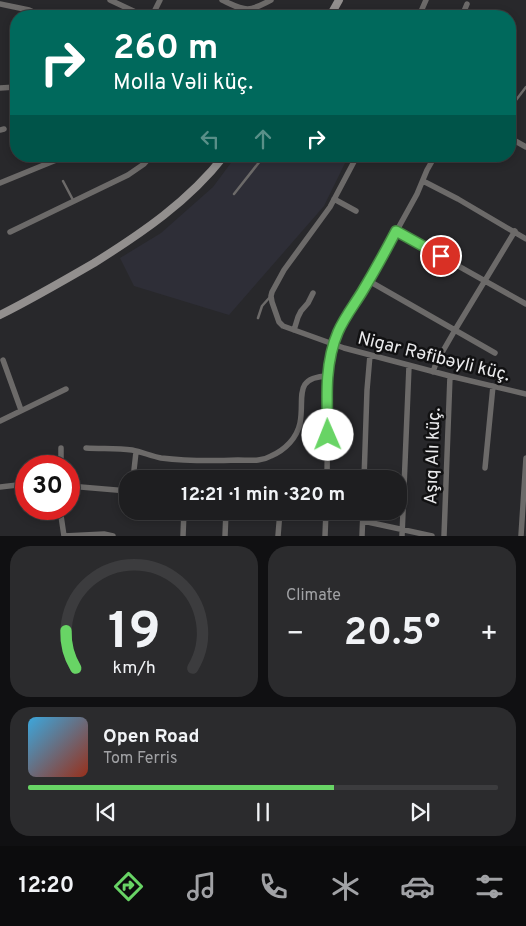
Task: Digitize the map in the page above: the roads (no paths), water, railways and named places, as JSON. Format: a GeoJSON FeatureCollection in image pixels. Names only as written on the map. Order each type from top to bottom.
{"type":"FeatureCollection","features":[{"type":"Feature","properties":{"kind":"main road"},"geometry":{"type":"LineString","coordinates":[[1,313],[70,277],[146,229],[191,192],[219,162]]}},
{"type":"Feature","properties":{"kind":"street"},"geometry":{"type":"LineString","coordinates":[[110,0],[131,10]]}},
{"type":"Feature","properties":{"kind":"street"},"geometry":{"type":"LineString","coordinates":[[222,0],[244,10],[271,0]]}},
{"type":"Feature","properties":{"kind":"street"},"geometry":{"type":"LineString","coordinates":[[0,4],[29,10]]}},
{"type":"Feature","properties":{"kind":"street"},"geometry":{"type":"LineString","coordinates":[[465,10],[468,4]]}},
{"type":"Feature","properties":{"kind":"street"},"geometry":{"type":"LineString","coordinates":[[0,183],[51,162]]}},
{"type":"Feature","properties":{"kind":"street"},"geometry":{"type":"LineString","coordinates":[[10,232],[128,175],[146,162]]}},
{"type":"Feature","properties":{"kind":"street"},"geometry":{"type":"LineString","coordinates":[[312,293],[308,303],[301,311],[294,330],[283,326],[279,322],[271,296],[272,292],[284,270],[326,214],[354,162]]}},
{"type":"Feature","properties":{"kind":"street"},"geometry":{"type":"LineString","coordinates":[[327,470],[328,376],[338,332],[369,281],[417,194],[432,162]]}},
{"type":"Feature","properties":{"kind":"street"},"geometry":{"type":"LineString","coordinates":[[423,181],[526,239]]}},
{"type":"Feature","properties":{"kind":"street"},"geometry":{"type":"LineString","coordinates":[[334,199],[356,211]]}},
{"type":"Feature","properties":{"kind":"street"},"geometry":{"type":"LineString","coordinates":[[396,231],[526,304]]}},
{"type":"Feature","properties":{"kind":"street"},"geometry":{"type":"LineString","coordinates":[[433,372],[436,363],[514,232]]}},
{"type":"Feature","properties":{"kind":"street"},"geometry":{"type":"LineString","coordinates":[[369,281],[495,353]]}},
{"type":"Feature","properties":{"kind":"street","name":"Nigar Rəfibəyli küç."},"geometry":{"type":"LineString","coordinates":[[294,330],[334,345],[370,355],[526,394]]}},
{"type":"Feature","properties":{"kind":"street"},"geometry":{"type":"LineString","coordinates":[[364,470],[370,355]]}},
{"type":"Feature","properties":{"kind":"street"},"geometry":{"type":"LineString","coordinates":[[3,360],[22,410]]}},
{"type":"Feature","properties":{"kind":"street"},"geometry":{"type":"LineString","coordinates":[[402,536],[410,366]]}},
{"type":"Feature","properties":{"kind":"street"},"geometry":{"type":"LineString","coordinates":[[86,448],[122,449],[162,458],[212,461],[262,460],[288,446],[296,434],[300,424],[302,391],[305,383],[312,378],[328,376]]}},
{"type":"Feature","properties":{"kind":"street","name":"Aşıq Alı küç."},"geometry":{"type":"LineString","coordinates":[[444,536],[450,376]]}},
{"type":"Feature","properties":{"kind":"street"},"geometry":{"type":"LineString","coordinates":[[485,468],[493,386]]}},
{"type":"Feature","properties":{"kind":"street"},"geometry":{"type":"LineString","coordinates":[[0,421],[66,390]]}},
{"type":"Feature","properties":{"kind":"street"},"geometry":{"type":"LineString","coordinates":[[61,448],[61,455]]}},
{"type":"Feature","properties":{"kind":"street"},"geometry":{"type":"LineString","coordinates":[[135,470],[136,452]]}},
{"type":"Feature","properties":{"kind":"street"},"geometry":{"type":"LineString","coordinates":[[521,536],[526,458]]}},
{"type":"Feature","properties":{"kind":"street"},"geometry":{"type":"LineString","coordinates":[[0,487],[15,485]]}},
{"type":"Feature","properties":{"kind":"street"},"geometry":{"type":"LineString","coordinates":[[80,487],[119,490]]}},
{"type":"Feature","properties":{"kind":"street"},"geometry":{"type":"LineString","coordinates":[[62,520],[64,536],[104,534],[112,536]]}},
{"type":"Feature","properties":{"kind":"street"},"geometry":{"type":"LineString","coordinates":[[183,536],[184,520]]}},
{"type":"Feature","properties":{"kind":"street"},"geometry":{"type":"LineString","coordinates":[[225,536],[226,520]]}},
{"type":"Feature","properties":{"kind":"street"},"geometry":{"type":"LineString","coordinates":[[278,536],[279,520]]}},
{"type":"Feature","properties":{"kind":"street"},"geometry":{"type":"LineString","coordinates":[[325,536],[326,520]]}},
{"type":"Feature","properties":{"kind":"street"},"geometry":{"type":"LineString","coordinates":[[362,536],[362,521],[432,536]]}},
{"type":"Feature","properties":{"kind":"lane"},"geometry":{"type":"LineString","coordinates":[[516,100],[526,87]]}},
{"type":"Feature","properties":{"kind":"lane"},"geometry":{"type":"LineString","coordinates":[[234,194],[259,162]]}},
{"type":"Feature","properties":{"kind":"lane"},"geometry":{"type":"LineString","coordinates":[[63,181],[74,201]]}},
{"type":"Feature","properties":{"kind":"lane"},"geometry":{"type":"LineString","coordinates":[[258,318],[262,306],[271,296]]}}]}
